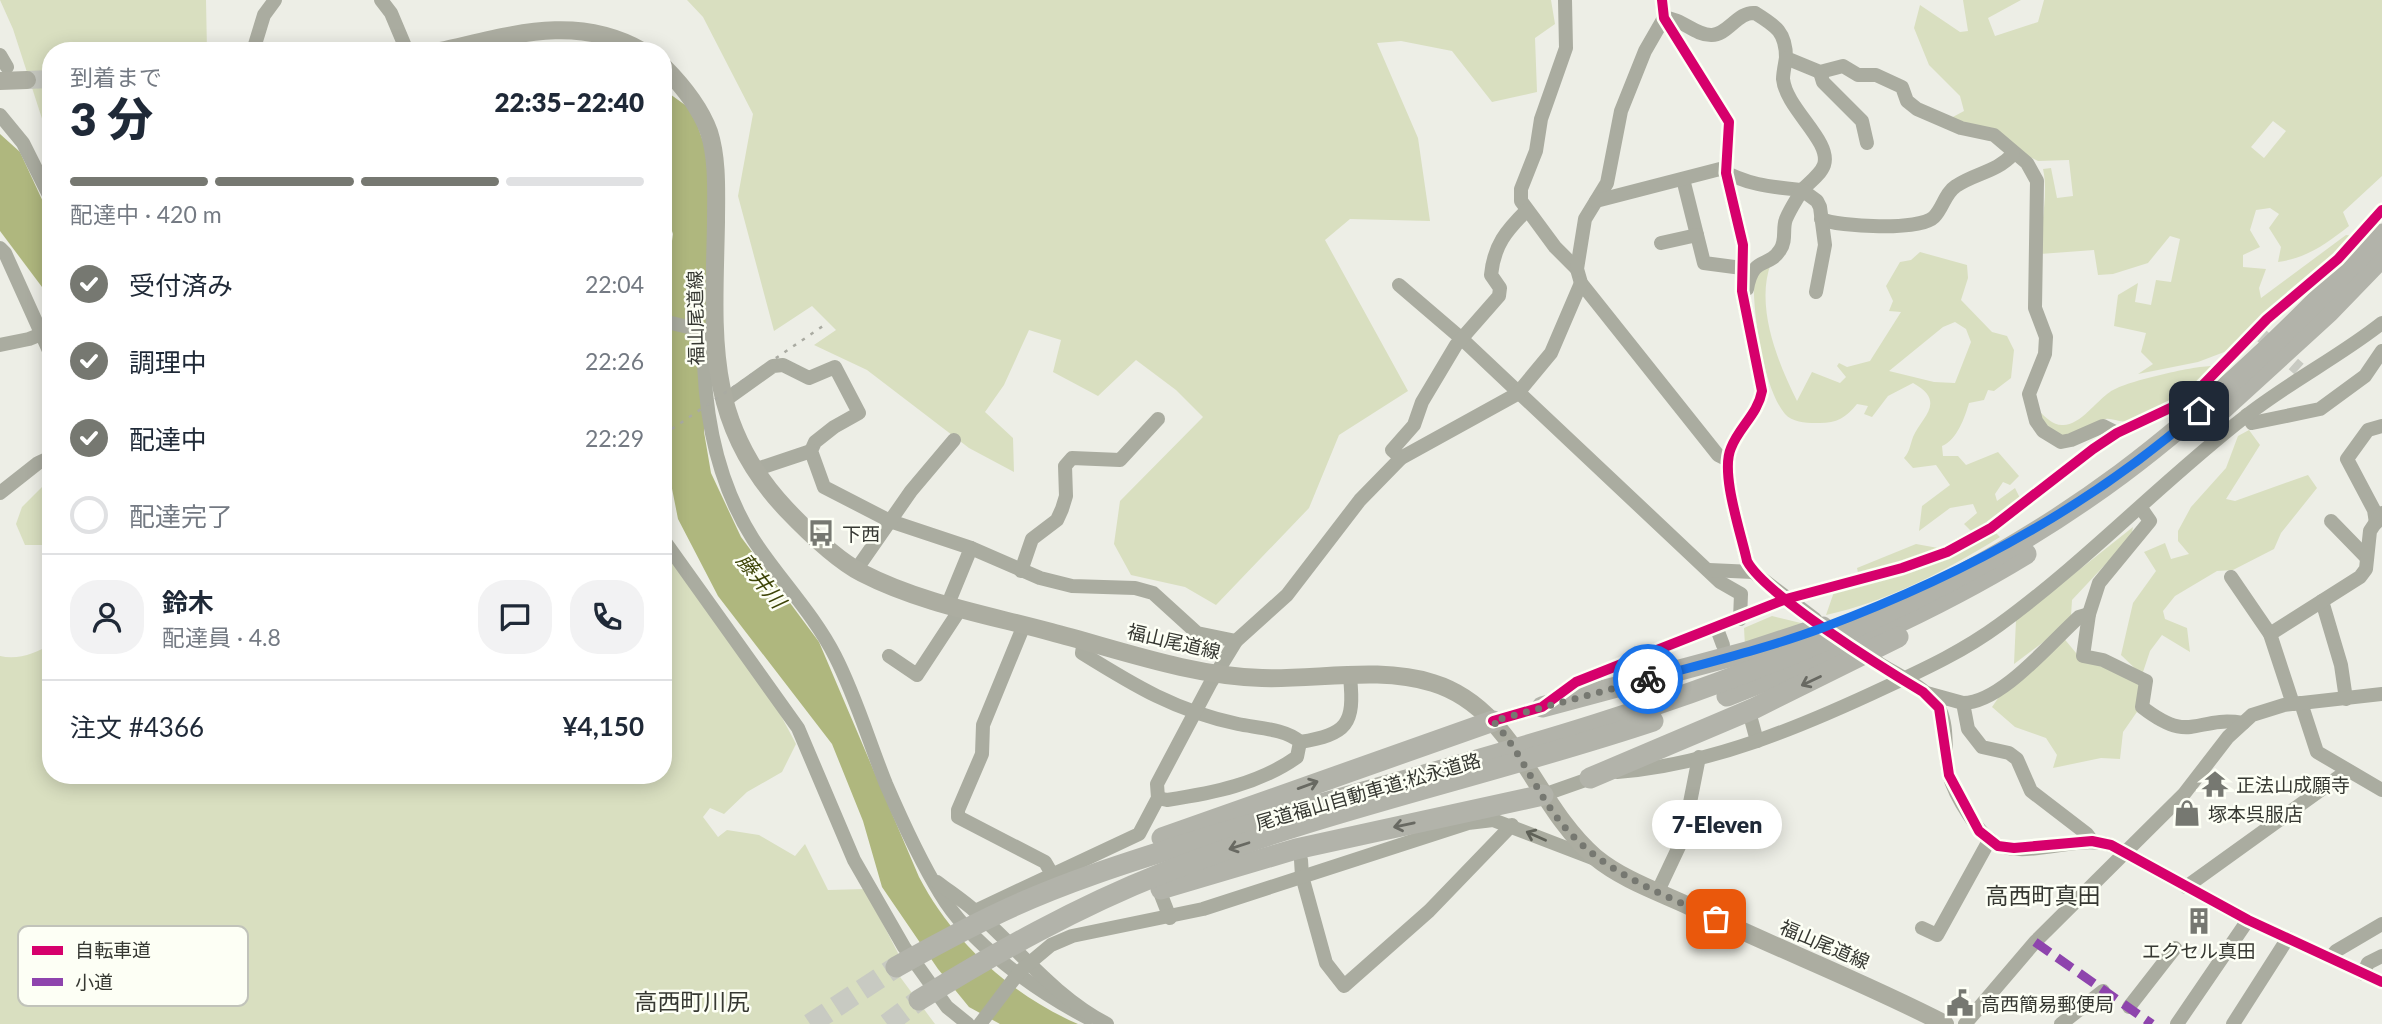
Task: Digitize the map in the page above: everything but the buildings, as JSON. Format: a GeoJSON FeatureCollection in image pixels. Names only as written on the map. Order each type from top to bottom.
{"type":"FeatureCollection","features":[{"type":"Feature","properties":{"kind":"highway","name":"尾道福山自動車道;松永道路"},"geometry":{"type":"LineString","coordinates":[[1598,732],[1827,639],[1930,591],[2067,511],[2160,443],[2234,381],[2382,234]]}},
{"type":"Feature","properties":{"kind":"highway","name":"尾道福山自動車道;松永道路"},"geometry":{"type":"LineString","coordinates":[[896,967],[1003,911],[1079,880],[1716,700],[1831,655],[1938,605],[2038,547],[2133,482],[2192,437],[2329,312],[2382,257]]}},
{"type":"Feature","properties":{"kind":"highway"},"geometry":{"type":"LineString","coordinates":[[1542,708],[1747,652],[1821,628],[1966,566],[2067,511]]}},
{"type":"Feature","properties":{"kind":"highway"},"geometry":{"type":"LineString","coordinates":[[1590,778],[1755,708],[1873,652],[1960,601],[2038,547]]}},
{"type":"Feature","properties":{"kind":"highway"},"geometry":{"type":"LineString","coordinates":[[1156,858],[1493,721]]}},
{"type":"Feature","properties":{"kind":"highway"},"geometry":{"type":"LineString","coordinates":[[1156,858],[1296,849],[1543,795]]}},
{"type":"Feature","properties":{"kind":"highway","name":"尾道福山自動車道;松永道路"},"geometry":{"type":"LineString","coordinates":[[919,1000],[1070,914],[1156,858]]}},
{"type":"Feature","properties":{"kind":"main road"},"geometry":{"type":"LineString","coordinates":[[485,42],[539,31],[566,29],[595,31],[627,42]]}},
{"type":"Feature","properties":{"kind":"main road"},"geometry":{"type":"LineString","coordinates":[[2,68],[27,80]]}},
{"type":"Feature","properties":{"kind":"main road","name":"福山尾道線"},"geometry":{"type":"LineString","coordinates":[[672,75],[685,88],[709,133],[716,183],[707,331],[723,401],[736,439],[754,470],[787,510],[856,570],[891,587],[954,606],[1216,674],[1261,678],[1406,677],[1427,681],[1469,700],[1493,721],[1556,816],[1599,860],[1623,876],[1868,985],[1945,1024]]}},
{"type":"Feature","properties":{"kind":"street"},"geometry":{"type":"LineString","coordinates":[[256,42],[264,15],[275,0]]}},
{"type":"Feature","properties":{"kind":"street"},"geometry":{"type":"LineString","coordinates":[[381,0],[391,13],[403,42]]}},
{"type":"Feature","properties":{"kind":"street"},"geometry":{"type":"LineString","coordinates":[[1565,0],[1566,48],[1541,119],[1536,151],[1521,189],[1521,201],[1718,455],[1728,460]]}},
{"type":"Feature","properties":{"kind":"street"},"geometry":{"type":"LineString","coordinates":[[1662,0],[1664,18],[1729,122],[1726,173],[1743,245],[1744,300],[1762,391],[1759,406],[1736,437],[1728,460],[1747,561],[1753,572],[1815,620]]}},
{"type":"Feature","properties":{"kind":"street"},"geometry":{"type":"LineString","coordinates":[[1664,18],[1675,18],[1707,35],[1716,35],[1745,15],[1755,13],[1782,32],[1786,41],[1783,80],[1799,117],[1815,131],[1825,159],[1822,170],[1802,190],[1785,220],[1785,243],[1779,254],[1757,265],[1750,276],[1747,299],[1744,300]]}},
{"type":"Feature","properties":{"kind":"street"},"geometry":{"type":"LineString","coordinates":[[1170,918],[1156,858],[1157,785],[1194,714],[1236,641],[1287,595],[1360,500],[1401,458],[1517,394],[1551,353],[1569,318],[1579,276],[1585,219],[1607,183],[1621,111],[1634,76],[1664,18]]}},
{"type":"Feature","properties":{"kind":"street"},"geometry":{"type":"LineString","coordinates":[[1786,58],[1820,72],[1843,66],[1858,75],[1876,75],[1902,87],[1907,101],[1917,109],[1961,128],[1994,135],[2026,163],[2037,181],[2035,308],[2046,337],[2045,354],[2029,394],[2036,421],[2043,431],[2061,442],[2103,426],[2117,433]]}},
{"type":"Feature","properties":{"kind":"street"},"geometry":{"type":"LineString","coordinates":[[1820,72],[1823,82],[1862,121],[1867,144]]}},
{"type":"Feature","properties":{"kind":"street"},"geometry":{"type":"LineString","coordinates":[[0,115],[23,143],[42,181]]}},
{"type":"Feature","properties":{"kind":"street"},"geometry":{"type":"LineString","coordinates":[[1821,219],[1838,224],[1923,223],[1934,218],[1956,186],[2005,164],[2013,154]]}},
{"type":"Feature","properties":{"kind":"street"},"geometry":{"type":"LineString","coordinates":[[1596,201],[1720,169],[1763,186],[1802,190],[1816,201],[1825,245],[1816,292]]}},
{"type":"Feature","properties":{"kind":"street"},"geometry":{"type":"LineString","coordinates":[[1683,179],[1704,263],[1742,268]]}},
{"type":"Feature","properties":{"kind":"street"},"geometry":{"type":"LineString","coordinates":[[1401,458],[1392,450],[1414,425],[1422,402],[1440,369],[1499,296],[1500,288],[1491,275],[1493,253],[1510,228],[1527,210]]}},
{"type":"Feature","properties":{"kind":"street"},"geometry":{"type":"LineString","coordinates":[[1493,721],[1542,708],[1576,682],[1717,629],[1786,599],[1902,568],[1947,552],[2009,515],[2117,433],[2183,402],[2338,259],[2382,210]]}},
{"type":"Feature","properties":{"kind":"street"},"geometry":{"type":"LineString","coordinates":[[1661,243],[1697,235]]}},
{"type":"Feature","properties":{"kind":"street"},"geometry":{"type":"LineString","coordinates":[[0,248],[42,325]]}},
{"type":"Feature","properties":{"kind":"street"},"geometry":{"type":"LineString","coordinates":[[1399,285],[1462,339],[1517,394],[1720,582],[1741,594],[1740,619]]}},
{"type":"Feature","properties":{"kind":"street"},"geometry":{"type":"LineString","coordinates":[[672,323],[707,331],[712,443],[734,506],[753,539],[810,614],[835,656],[886,784],[914,845],[934,880],[956,916],[983,945],[1059,1003],[1088,1018],[1089,1015]]}},
{"type":"Feature","properties":{"kind":"street"},"geometry":{"type":"LineString","coordinates":[[1543,795],[1590,778],[1699,757],[1757,741],[1834,712],[1934,666],[1998,626],[2141,508],[2246,415],[2302,373],[2351,348],[2382,323]]}},
{"type":"Feature","properties":{"kind":"street"},"geometry":{"type":"LineString","coordinates":[[0,345],[42,333]]}},
{"type":"Feature","properties":{"kind":"street"},"geometry":{"type":"LineString","coordinates":[[2246,415],[2252,423],[2320,409],[2365,376],[2379,360]]}},
{"type":"Feature","properties":{"kind":"street"},"geometry":{"type":"LineString","coordinates":[[723,401],[773,366],[783,365],[809,378],[835,367],[859,413],[834,426],[815,442],[811,451],[824,487],[890,521],[971,548],[1021,571],[1072,586],[1135,588],[1153,593],[1197,633],[1236,641]]}},
{"type":"Feature","properties":{"kind":"street"},"geometry":{"type":"LineString","coordinates":[[1021,571],[1032,539],[1057,520],[1062,509],[1066,496],[1065,466],[1072,458],[1120,460],[1158,419]]}},
{"type":"Feature","properties":{"kind":"street"},"geometry":{"type":"LineString","coordinates":[[2270,634],[2360,577],[2367,558],[2370,531],[2379,518],[2347,459],[2368,430],[2382,426]]}},
{"type":"Feature","properties":{"kind":"street"},"geometry":{"type":"LineString","coordinates":[[856,570],[911,491],[954,440]]}},
{"type":"Feature","properties":{"kind":"street"},"geometry":{"type":"LineString","coordinates":[[754,470],[811,451]]}},
{"type":"Feature","properties":{"kind":"street"},"geometry":{"type":"LineString","coordinates":[[0,494],[42,461]]}},
{"type":"Feature","properties":{"kind":"street"},"geometry":{"type":"LineString","coordinates":[[2141,508],[2150,521],[2099,583],[2089,614],[2083,656],[2103,660],[2146,681],[2142,707],[2159,721],[2182,729],[2233,721],[2243,723]]}},
{"type":"Feature","properties":{"kind":"street"},"geometry":{"type":"LineString","coordinates":[[2331,521],[2367,558]]}},
{"type":"Feature","properties":{"kind":"street"},"geometry":{"type":"LineString","coordinates":[[889,656],[917,675],[954,606],[971,548]]}},
{"type":"Feature","properties":{"kind":"street"},"geometry":{"type":"LineString","coordinates":[[672,552],[798,728],[854,860],[904,947],[947,1007],[968,1024]]}},
{"type":"Feature","properties":{"kind":"street"},"geometry":{"type":"LineString","coordinates":[[1709,570],[1753,572]]}},
{"type":"Feature","properties":{"kind":"street"},"geometry":{"type":"LineString","coordinates":[[2231,577],[2270,634],[2317,752],[2382,790]]}},
{"type":"Feature","properties":{"kind":"street"},"geometry":{"type":"LineString","coordinates":[[2322,601],[2341,665],[2346,699]]}},
{"type":"Feature","properties":{"kind":"street"},"geometry":{"type":"LineString","coordinates":[[1939,708],[1942,701],[1975,703],[1998,691],[2078,617],[2089,614]]}},
{"type":"Feature","properties":{"kind":"street"},"geometry":{"type":"LineString","coordinates":[[1024,625],[983,725],[982,754],[958,810],[958,817],[1045,862],[1052,874]]}},
{"type":"Feature","properties":{"kind":"street"},"geometry":{"type":"LineString","coordinates":[[1717,629],[1723,645]]}},
{"type":"Feature","properties":{"kind":"street"},"geometry":{"type":"LineString","coordinates":[[1084,641],[1082,653],[1147,693],[1194,714],[1283,733],[1300,742],[1327,737],[1348,724],[1351,714],[1350,677]]}},
{"type":"Feature","properties":{"kind":"street"},"geometry":{"type":"LineString","coordinates":[[1877,662],[1923,692],[1939,708],[1944,725],[1949,775],[1979,831],[1998,846],[2014,848],[2092,841],[2111,845],[2123,854],[2192,883],[2248,919],[2288,938],[2366,968],[2382,982]]}},
{"type":"Feature","properties":{"kind":"street"},"geometry":{"type":"LineString","coordinates":[[1923,692],[1958,701]]}},
{"type":"Feature","properties":{"kind":"street"},"geometry":{"type":"LineString","coordinates":[[1965,1024],[2035,942],[2183,794],[2228,737],[2243,723],[2270,708],[2382,694]]}},
{"type":"Feature","properties":{"kind":"street"},"geometry":{"type":"LineString","coordinates":[[1958,701],[1968,729],[1982,747],[2009,753],[2017,759],[2031,791],[2080,828],[2092,841]]}},
{"type":"Feature","properties":{"kind":"street"},"geometry":{"type":"LineString","coordinates":[[1751,719],[1757,741]]}},
{"type":"Feature","properties":{"kind":"street"},"geometry":{"type":"LineString","coordinates":[[1158,798],[1167,800],[1214,792],[1279,777],[1297,757],[1300,742]]}},
{"type":"Feature","properties":{"kind":"street"},"geometry":{"type":"LineString","coordinates":[[1658,891],[1683,838],[1699,757]]}},
{"type":"Feature","properties":{"kind":"street"},"geometry":{"type":"LineString","coordinates":[[2192,883],[2347,771]]}},
{"type":"Feature","properties":{"kind":"street"},"geometry":{"type":"LineString","coordinates":[[980,1024],[1034,957],[1072,936],[1096,929],[1170,918],[1468,822],[1493,820],[1511,825],[1599,860]]}},
{"type":"Feature","properties":{"kind":"street"},"geometry":{"type":"LineString","coordinates":[[1301,860],[1302,877],[1326,962],[1344,986],[1429,911],[1511,825]]}},
{"type":"Feature","properties":{"kind":"street"},"geometry":{"type":"LineString","coordinates":[[1922,928],[1937,935],[1990,839]]}},
{"type":"Feature","properties":{"kind":"street"},"geometry":{"type":"LineString","coordinates":[[975,911],[1052,874],[1156,858]]}},
{"type":"Feature","properties":{"kind":"street"},"geometry":{"type":"LineString","coordinates":[[934,880],[975,911],[1037,973],[1089,1015],[1107,1024]]}},
{"type":"Feature","properties":{"kind":"street"},"geometry":{"type":"LineString","coordinates":[[2177,1024],[2248,919]]}},
{"type":"Feature","properties":{"kind":"street"},"geometry":{"type":"LineString","coordinates":[[2333,955],[2382,924]]}},
{"type":"Feature","properties":{"kind":"street"},"geometry":{"type":"LineString","coordinates":[[2233,1024],[2288,938]]}},
{"type":"Feature","properties":{"kind":"street"},"geometry":{"type":"LineString","coordinates":[[2129,1007],[2175,948]]}},
{"type":"Feature","properties":{"kind":"street"},"geometry":{"type":"LineString","coordinates":[[2366,968],[2382,956]]}},
{"type":"Feature","properties":{"kind":"street"},"geometry":{"type":"LineString","coordinates":[[2061,1024],[2103,991]]}},
{"type":"Feature","properties":{"kind":"shaded area"},"geometry":{"type":"Polygon","coordinates":[[[0,0],[206,0],[207,42],[42,42],[42,119],[13,29],[0,0]]]}},
{"type":"Feature","properties":{"kind":"shaded area"},"geometry":{"type":"Polygon","coordinates":[[[687,0],[1551,0],[1555,24],[1535,38],[1537,92],[1492,102],[1452,51],[1401,41],[1377,43],[1418,138],[1430,221],[1350,219],[1325,240],[1408,391],[1339,435],[1309,508],[1216,605],[1185,587],[1131,575],[1114,544],[1120,501],[1203,417],[1176,390],[1136,360],[1098,396],[1053,372],[1061,340],[1029,330],[1004,385],[985,412],[1013,438],[1014,472],[969,448],[867,370],[814,345],[836,330],[812,306],[774,331],[738,196],[753,114],[703,17],[687,0]]]}},
{"type":"Feature","properties":{"kind":"shaded area"},"geometry":{"type":"Polygon","coordinates":[[[1963,0],[2021,0],[1988,18],[1995,36],[2038,22],[2044,0],[2382,0],[2382,176],[2343,212],[2349,226],[2316,249],[2288,260],[2278,262],[2281,247],[2269,228],[2279,214],[2270,208],[2256,210],[2250,230],[2260,247],[2243,255],[2243,267],[2266,269],[2259,288],[2261,298],[2346,235],[2353,236],[2227,351],[2198,362],[2138,374],[2153,364],[2141,352],[2146,333],[2114,326],[2118,295],[2138,283],[2135,302],[2151,305],[2156,280],[2171,282],[2180,239],[2170,236],[2148,263],[2113,274],[2098,275],[2094,250],[2040,254],[2045,200],[2043,169],[2051,168],[2057,198],[2073,196],[2069,160],[2038,161],[1951,118],[1964,111],[1960,96],[1929,65],[1914,28],[1920,5],[1960,32],[1968,31],[1963,0]],[[2273,121],[2251,147],[2264,158],[2286,131],[2273,121]]]}},
{"type":"Feature","properties":{"kind":"shaded area"},"geometry":{"type":"Polygon","coordinates":[[[1920,252],[1967,265],[1968,278],[1961,300],[1992,332],[2007,336],[2014,350],[2011,378],[1994,391],[1988,390],[1984,400],[1969,403],[1956,433],[1942,446],[1943,456],[1958,456],[1966,465],[1998,452],[2019,476],[2010,485],[2003,482],[1995,494],[1997,501],[2015,488],[2021,500],[1972,532],[1964,524],[1977,513],[1973,504],[1950,508],[1919,531],[1922,506],[1950,485],[1936,465],[1913,468],[1904,458],[1929,409],[1929,396],[1923,390],[1913,383],[1888,396],[1872,417],[1864,414],[1868,406],[1857,404],[1844,417],[1834,421],[1799,422],[1788,417],[1777,402],[1765,368],[1755,308],[1754,277],[1771,263],[1766,297],[1770,333],[1782,369],[1797,401],[1812,372],[1840,383],[1846,377],[1837,366],[1839,363],[1847,367],[1870,361],[1901,312],[1889,311],[1893,301],[1886,286],[1900,262],[1911,260],[1920,252]],[[1955,322],[1943,327],[1889,371],[1934,382],[1955,383],[1971,342],[1966,329],[1955,322]]]}},
{"type":"Feature","properties":{"kind":"shaded area"},"geometry":{"type":"Polygon","coordinates":[[[2214,366],[2174,400],[2138,418],[2124,421],[2106,419],[2068,436],[2038,420],[2039,411],[2055,424],[2069,424],[2117,388],[2160,375],[2214,366]]]}},
{"type":"Feature","properties":{"kind":"shaded area"},"geometry":{"type":"Polygon","coordinates":[[[2249,430],[2260,445],[2226,499],[2235,501],[2308,475],[2317,488],[2281,533],[2274,549],[2233,570],[2217,571],[2175,596],[2163,611],[2165,619],[2187,628],[2190,652],[2162,635],[2150,651],[2142,675],[2121,655],[2133,603],[2156,571],[2144,552],[2165,543],[2171,559],[2189,554],[2178,541],[2178,531],[2191,507],[2226,468],[2238,436],[2249,430]]]}},
{"type":"Feature","properties":{"kind":"shaded area"},"geometry":{"type":"Polygon","coordinates":[[[42,487],[42,545],[25,545],[16,524],[22,507],[42,487]]]}},
{"type":"Feature","properties":{"kind":"shaded area"},"geometry":{"type":"Polygon","coordinates":[[[2133,527],[2131,537],[2072,600],[2071,616],[2061,629],[2014,664],[2016,620],[2133,527]]]}},
{"type":"Feature","properties":{"kind":"shaded area"},"geometry":{"type":"Polygon","coordinates":[[[1994,531],[2000,537],[1938,573],[1871,602],[1826,615],[1834,592],[1955,556],[1994,531]]]}},
{"type":"Feature","properties":{"kind":"shaded area"},"geometry":{"type":"Polygon","coordinates":[[[1916,544],[1938,548],[1859,577],[1857,568],[1916,544]]]}},
{"type":"Feature","properties":{"kind":"shaded area"},"geometry":{"type":"Polygon","coordinates":[[[672,561],[770,695],[796,744],[782,772],[747,792],[724,814],[710,808],[703,817],[718,837],[727,830],[759,835],[795,856],[805,844],[828,890],[865,889],[899,955],[889,962],[935,1024],[0,1024],[0,656],[27,655],[42,649],[42,784],[672,784],[672,561]]]}},
{"type":"Feature","properties":{"kind":"shaded area"},"geometry":{"type":"Polygon","coordinates":[[[1772,616],[1805,624],[1745,646],[1744,628],[1772,616]]]}},
{"type":"Feature","properties":{"kind":"shaded area"},"geometry":{"type":"Polygon","coordinates":[[[2062,636],[2081,659],[2142,681],[2139,709],[2123,732],[2120,759],[2101,758],[2053,768],[2057,755],[2046,738],[2015,727],[1992,707],[2003,691],[2062,636]]]}},
{"type":"Feature","properties":{"kind":"water","name":"藤井川"},"geometry":{"type":"Polygon","coordinates":[[[672,96],[692,110],[705,147],[711,192],[704,432],[711,473],[741,537],[819,642],[919,877],[933,901],[967,944],[1007,982],[1053,1012],[1078,1024],[1000,1024],[969,1007],[938,969],[882,887],[863,821],[832,744],[718,596],[678,519],[672,489],[672,96]]]}},
{"type":"Feature","properties":{"kind":"water"},"geometry":{"type":"Polygon","coordinates":[[[0,134],[20,152],[42,200],[42,287],[0,231],[0,134]]]}},
{"type":"Feature","properties":{"kind":"tunnel"},"geometry":{"type":"LineString","coordinates":[[27,80],[42,79]]}},
{"type":"Feature","properties":{"kind":"tunnel"},"geometry":{"type":"LineString","coordinates":[[2262,336],[2299,369]]}},
{"type":"Feature","properties":{"kind":"tunnel"},"geometry":{"type":"LineString","coordinates":[[810,1024],[896,967]]}},
{"type":"Feature","properties":{"kind":"tunnel"},"geometry":{"type":"LineString","coordinates":[[887,1024],[919,1000]]}},
{"type":"Feature","properties":{"kind":"railway"},"geometry":{"type":"LineString","coordinates":[[672,429],[823,326]]}},
{"type":"Feature","properties":{"kind":"marked path"},"geometry":{"type":"LineString","coordinates":[[2035,942],[2152,1024]]}},
{"type":"Feature","properties":{"kind":"cycle path"},"geometry":{"type":"LineString","coordinates":[[1662,0],[1664,18],[1729,122],[1726,173],[1743,245],[1742,291],[1762,391],[1757,407],[1734,440],[1728,459],[1736,520],[1747,561],[1777,593],[1801,612],[1923,692],[1939,708],[1949,775],[1979,831],[1998,846],[2014,848],[2092,841],[2111,845],[2248,920],[2382,982]]}},
{"type":"Feature","properties":{"kind":"cycle path"},"geometry":{"type":"LineString","coordinates":[[1493,721],[1542,707],[1576,682],[1786,599],[1902,568],[1947,552],[1991,528],[2117,433],[2183,402],[2267,319],[2338,259],[2382,210]]}},
{"type":"Feature","properties":{"kind":"way so far"},"geometry":{"type":"LineString","coordinates":[[1648,679],[1493,721],[1504,733],[1556,816],[1599,860],[1623,876],[1716,919]]}},
{"type":"Feature","properties":{"kind":"place","name":"下西"},"geometry":{"type":"Point","coordinates":[821,533]}},
{"type":"Feature","properties":{"kind":"place","name":"正法山成願寺"},"geometry":{"type":"Point","coordinates":[2215,784]}},
{"type":"Feature","properties":{"kind":"place","name":"塚本呉服店"},"geometry":{"type":"Point","coordinates":[2187,813]}},
{"type":"Feature","properties":{"kind":"place","name":"7-Eleven"},"geometry":{"type":"Point","coordinates":[1716,919]}},
{"type":"Feature","properties":{"kind":"place","name":"エクセル真田"},"geometry":{"type":"Point","coordinates":[2199,921]}},
{"type":"Feature","properties":{"kind":"place","name":"高西簡易郵便局"},"geometry":{"type":"Point","coordinates":[1960,1003]}},
{"type":"Feature","properties":{"kind":"district","name":"高西町真田"},"geometry":{"type":"Point","coordinates":[2043,895]}},
{"type":"Feature","properties":{"kind":"district","name":"高西町川尻"},"geometry":{"type":"Point","coordinates":[692,1001]}},
{"type":"Feature","properties":{"kind":"route"},"geometry":{"type":"LineString","coordinates":[[1648,679],[1821,628],[1966,566],[2067,511],[2118,476],[2199,411]]}}]}
